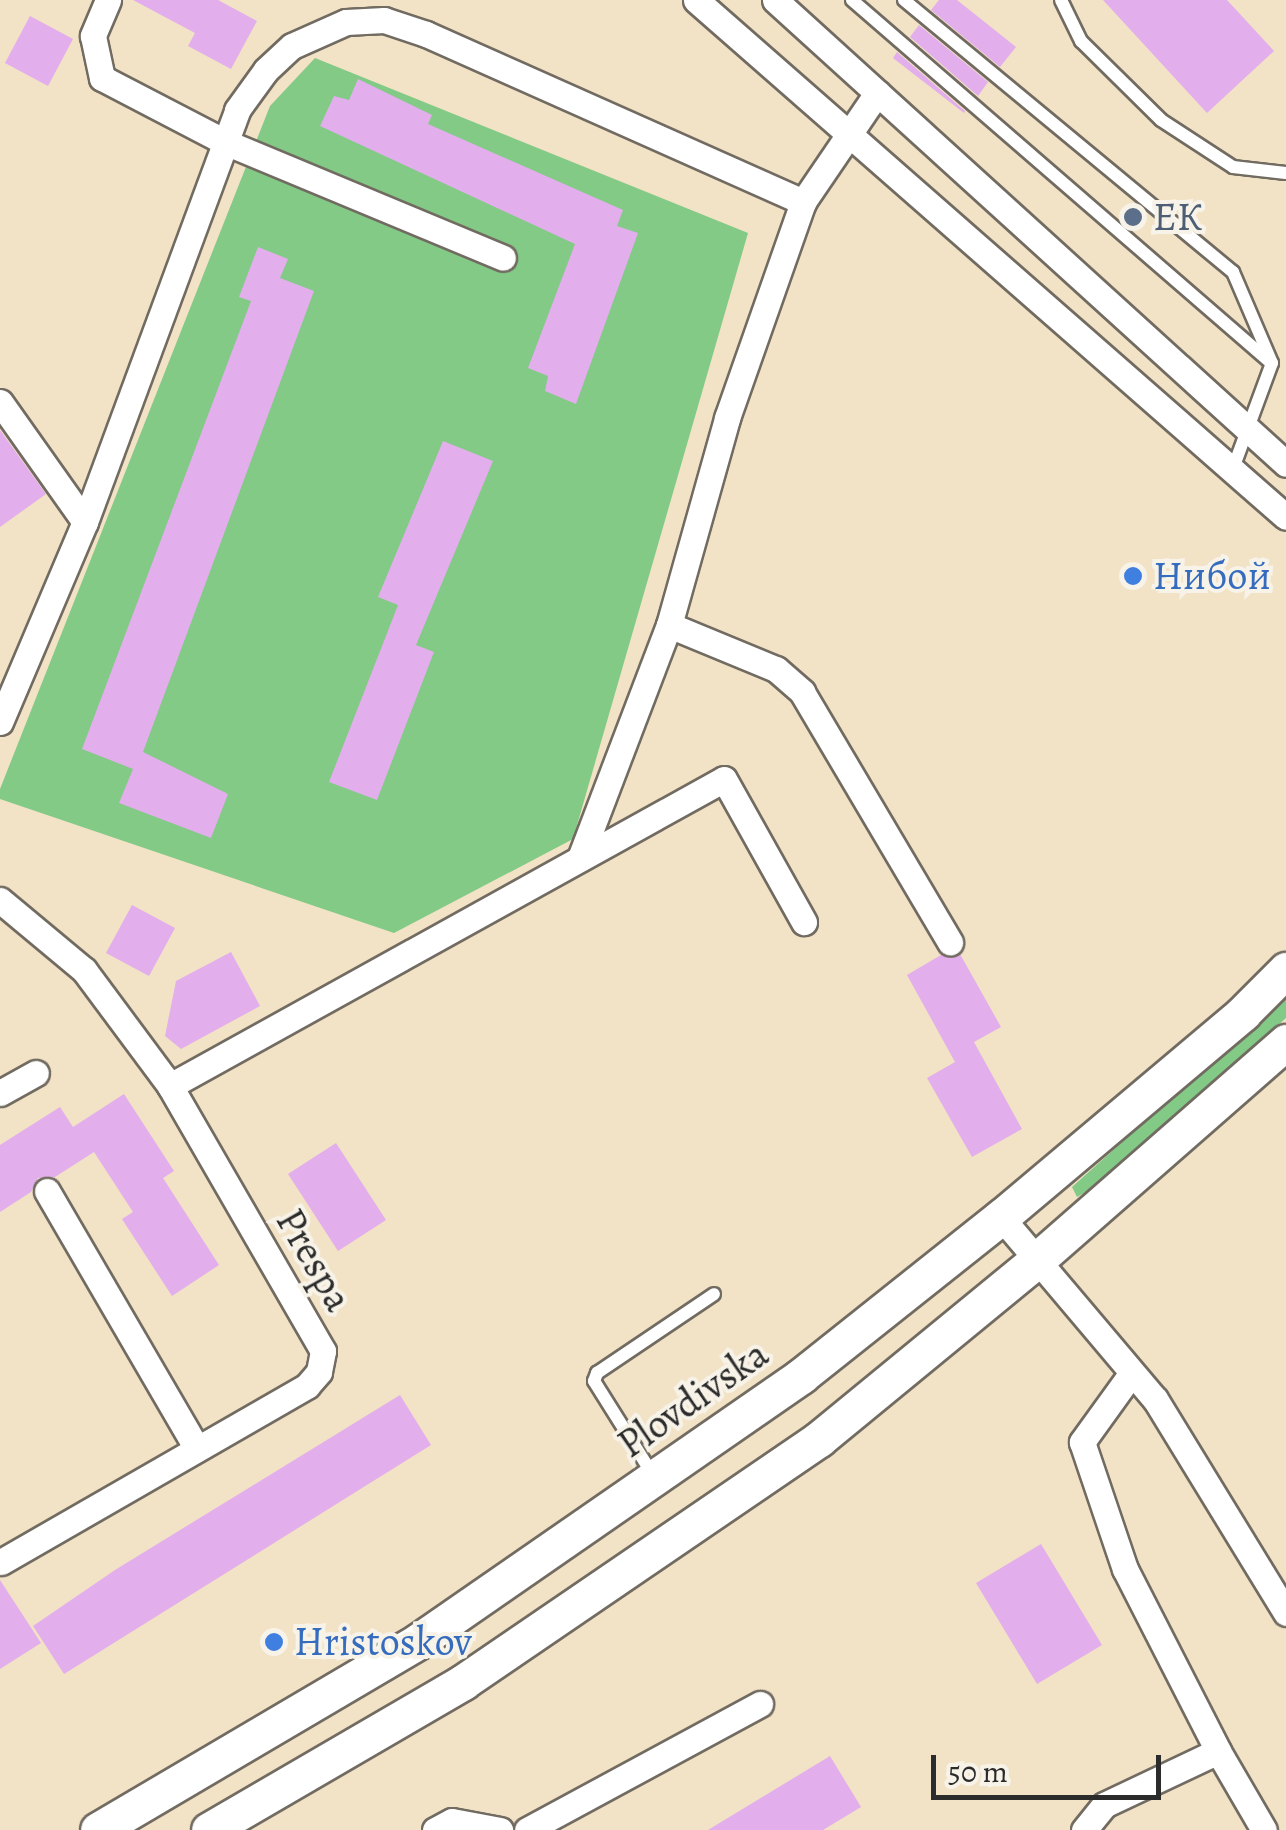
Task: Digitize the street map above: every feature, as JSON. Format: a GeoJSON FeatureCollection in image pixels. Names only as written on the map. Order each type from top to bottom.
{"type":"FeatureCollection","features":[{"type":"Feature","properties":{"kind":"street"},"geometry":{"type":"LineString","coordinates":[[108,0],[93,36],[102,78],[225,142],[503,258]]}},
{"type":"Feature","properties":{"kind":"street"},"geometry":{"type":"LineString","coordinates":[[696,0],[1286,517]]}},
{"type":"Feature","properties":{"kind":"street"},"geometry":{"type":"LineString","coordinates":[[775,0],[1286,464]]}},
{"type":"Feature","properties":{"kind":"street"},"geometry":{"type":"LineString","coordinates":[[0,722],[85,522],[237,110],[266,70],[292,46],[346,22],[384,20],[426,34],[803,202]]}},
{"type":"Feature","properties":{"kind":"street"},"geometry":{"type":"LineString","coordinates":[[580,858],[670,625],[727,418],[803,202],[877,94]]}},
{"type":"Feature","properties":{"kind":"street"},"geometry":{"type":"LineString","coordinates":[[0,402],[85,522]]}},
{"type":"Feature","properties":{"kind":"street"},"geometry":{"type":"LineString","coordinates":[[670,625],[776,669],[802,692],[950,942]]}},
{"type":"Feature","properties":{"kind":"street"},"geometry":{"type":"LineString","coordinates":[[170,1086],[724,779],[804,922]]}},
{"type":"Feature","properties":{"kind":"street","name":"Prespa"},"geometry":{"type":"LineString","coordinates":[[0,900],[84,970],[170,1086],[323,1351],[319,1372],[307,1386],[1,1562]]}},
{"type":"Feature","properties":{"kind":"street","name":"Plovdivska"},"geometry":{"type":"LineString","coordinates":[[98,1830],[420,1640],[801,1376],[1001,1217],[1243,1014],[1286,970]]}},
{"type":"Feature","properties":{"kind":"street"},"geometry":{"type":"LineString","coordinates":[[209,1830],[463,1682],[786,1461],[1037,1260],[1286,1042]]}},
{"type":"Feature","properties":{"kind":"street"},"geometry":{"type":"LineString","coordinates":[[0,1093],[36,1073]]}},
{"type":"Feature","properties":{"kind":"street"},"geometry":{"type":"LineString","coordinates":[[47,1191],[198,1449]]}},
{"type":"Feature","properties":{"kind":"street"},"geometry":{"type":"LineString","coordinates":[[1001,1217],[1155,1399],[1286,1613]]}},
{"type":"Feature","properties":{"kind":"street"},"geometry":{"type":"LineString","coordinates":[[1131,1374],[1082,1442],[1125,1569],[1218,1751],[1264,1830]]}},
{"type":"Feature","properties":{"kind":"street"},"geometry":{"type":"LineString","coordinates":[[527,1830],[760,1704]]}},
{"type":"Feature","properties":{"kind":"street"},"geometry":{"type":"LineString","coordinates":[[1084,1830],[1104,1805],[1218,1751]]}},
{"type":"Feature","properties":{"kind":"street"},"geometry":{"type":"LineString","coordinates":[[435,1830],[452,1822],[500,1830]]}},
{"type":"Feature","properties":{"kind":"lane"},"geometry":{"type":"LineString","coordinates":[[852,0],[1272,363]]}},
{"type":"Feature","properties":{"kind":"lane"},"geometry":{"type":"LineString","coordinates":[[904,0],[1233,272],[1272,363],[1232,471]]}},
{"type":"Feature","properties":{"kind":"lane"},"geometry":{"type":"LineString","coordinates":[[1061,0],[1081,41],[1161,120],[1232,167],[1286,173]]}},
{"type":"Feature","properties":{"kind":"lane"},"geometry":{"type":"LineString","coordinates":[[655,1477],[594,1380],[597,1373],[714,1294]]}},
{"type":"Feature","properties":{"kind":"green space"},"geometry":{"type":"Polygon","coordinates":[[[315,58],[748,233],[573,839],[394,933],[0,799],[0,789],[270,106],[315,58]]]}},
{"type":"Feature","properties":{"kind":"green space"},"geometry":{"type":"Polygon","coordinates":[[[1286,995],[1286,1018],[1104,1181],[1077,1197],[1072,1187],[1286,995]]]}},
{"type":"Feature","properties":{"kind":"building"},"geometry":{"type":"Polygon","coordinates":[[[133,0],[218,0],[257,21],[231,69],[188,46],[195,33],[133,0]]]}},
{"type":"Feature","properties":{"kind":"building"},"geometry":{"type":"Polygon","coordinates":[[[939,0],[957,0],[1016,47],[1000,67],[931,10],[939,0]]]}},
{"type":"Feature","properties":{"kind":"building"},"geometry":{"type":"Polygon","coordinates":[[[1103,0],[1227,0],[1274,51],[1207,113],[1103,0]]]}},
{"type":"Feature","properties":{"kind":"building"},"geometry":{"type":"Polygon","coordinates":[[[30,16],[73,39],[48,86],[5,63],[30,16]]]}},
{"type":"Feature","properties":{"kind":"building"},"geometry":{"type":"Polygon","coordinates":[[[919,25],[988,82],[978,96],[910,37],[919,25]]]}},
{"type":"Feature","properties":{"kind":"building"},"geometry":{"type":"Polygon","coordinates":[[[897,52],[965,111],[964,113],[893,58],[897,52]]]}},
{"type":"Feature","properties":{"kind":"building"},"geometry":{"type":"Polygon","coordinates":[[[358,79],[432,115],[428,124],[623,210],[617,226],[638,233],[576,404],[545,391],[548,376],[528,368],[575,244],[320,126],[334,96],[349,100],[358,79]]]}},
{"type":"Feature","properties":{"kind":"building"},"geometry":{"type":"Polygon","coordinates":[[[258,247],[288,259],[280,278],[314,291],[143,752],[228,794],[211,838],[119,803],[133,769],[82,749],[251,301],[239,297],[258,247]]]}},
{"type":"Feature","properties":{"kind":"building"},"geometry":{"type":"Polygon","coordinates":[[[0,430],[46,494],[0,527],[0,430]]]}},
{"type":"Feature","properties":{"kind":"building"},"geometry":{"type":"Polygon","coordinates":[[[443,441],[493,461],[416,645],[434,652],[377,800],[329,782],[398,605],[378,597],[443,441]]]}},
{"type":"Feature","properties":{"kind":"building"},"geometry":{"type":"Polygon","coordinates":[[[132,905],[175,928],[149,976],[106,953],[132,905]]]}},
{"type":"Feature","properties":{"kind":"building"},"geometry":{"type":"Polygon","coordinates":[[[231,952],[260,1006],[181,1049],[165,1036],[176,981],[231,952]]]}},
{"type":"Feature","properties":{"kind":"building"},"geometry":{"type":"Polygon","coordinates":[[[960,954],[1001,1027],[974,1042],[1022,1129],[972,1157],[927,1078],[955,1062],[907,975],[941,955],[960,954]]]}},
{"type":"Feature","properties":{"kind":"building"},"geometry":{"type":"Polygon","coordinates":[[[124,1094],[174,1171],[163,1178],[219,1265],[172,1296],[122,1219],[133,1212],[94,1152],[55,1177],[38,1178],[31,1192],[0,1212],[0,1145],[60,1107],[73,1127],[124,1094]]]}},
{"type":"Feature","properties":{"kind":"building"},"geometry":{"type":"Polygon","coordinates":[[[336,1143],[386,1220],[338,1251],[288,1174],[336,1143]]]}},
{"type":"Feature","properties":{"kind":"building"},"geometry":{"type":"Polygon","coordinates":[[[400,1395],[431,1445],[64,1674],[33,1626],[115,1570],[400,1395]]]}},
{"type":"Feature","properties":{"kind":"building"},"geometry":{"type":"Polygon","coordinates":[[[1041,1544],[1102,1645],[1037,1684],[976,1583],[1041,1544]]]}},
{"type":"Feature","properties":{"kind":"building"},"geometry":{"type":"Polygon","coordinates":[[[0,1580],[41,1643],[0,1669],[0,1580]]]}},
{"type":"Feature","properties":{"kind":"building"},"geometry":{"type":"Polygon","coordinates":[[[830,1756],[861,1807],[823,1830],[708,1830],[830,1756]]]}},
{"type":"Feature","properties":{"kind":"place","name":"ЕК"},"geometry":{"type":"Point","coordinates":[1133,217]}},
{"type":"Feature","properties":{"kind":"place","name":"Нибой"},"geometry":{"type":"Point","coordinates":[1133,576]}},
{"type":"Feature","properties":{"kind":"place","name":"Hristoskov"},"geometry":{"type":"Point","coordinates":[274,1642]}}]}
